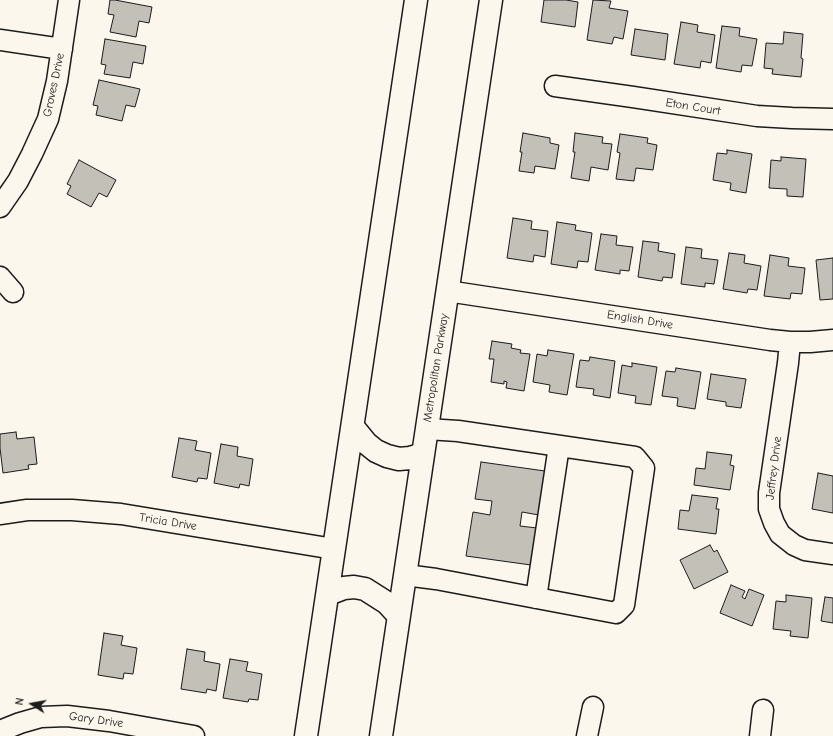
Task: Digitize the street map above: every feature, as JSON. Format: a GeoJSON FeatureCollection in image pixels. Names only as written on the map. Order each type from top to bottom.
{"type":"FeatureCollection","features":[{"type":"Feature","properties":{"kind":"main road"},"geometry":{"type":"LineString","coordinates":[[306,736],[416,0]]}},
{"type":"Feature","properties":{"kind":"main road","name":"Metropolitan Parkway"},"geometry":{"type":"LineString","coordinates":[[381,736],[491,0]]}},
{"type":"Feature","properties":{"kind":"main road"},"geometry":{"type":"LineString","coordinates":[[353,427],[366,443],[376,451],[387,456],[399,459],[410,458],[423,454]]}},
{"type":"Feature","properties":{"kind":"main road"},"geometry":{"type":"LineString","coordinates":[[328,594],[344,588],[354,587],[365,589],[387,603],[399,616]]}},
{"type":"Feature","properties":{"kind":"street","name":"Groves Drive"},"geometry":{"type":"LineString","coordinates":[[0,207],[18,181],[48,118],[58,81],[69,0]]}},
{"type":"Feature","properties":{"kind":"street"},"geometry":{"type":"LineString","coordinates":[[0,40],[62,49]]}},
{"type":"Feature","properties":{"kind":"street","name":"Eton Court"},"geometry":{"type":"LineString","coordinates":[[554,86],[757,116],[833,119]]}},
{"type":"Feature","properties":{"kind":"street"},"geometry":{"type":"LineString","coordinates":[[0,277],[13,292]]}},
{"type":"Feature","properties":{"kind":"street","name":"English Drive"},"geometry":{"type":"LineString","coordinates":[[447,291],[770,340],[790,342],[833,340]]}},
{"type":"Feature","properties":{"kind":"street","name":"Jeffrey Drive"},"geometry":{"type":"LineString","coordinates":[[790,342],[769,493],[769,509],[780,534],[794,546],[805,550],[833,554]]}},
{"type":"Feature","properties":{"kind":"street"},"geometry":{"type":"LineString","coordinates":[[405,575],[436,579],[616,613],[624,605],[640,499],[644,468],[635,457],[458,431],[427,429]]}},
{"type":"Feature","properties":{"kind":"street"},"geometry":{"type":"LineString","coordinates":[[536,598],[558,446]]}},
{"type":"Feature","properties":{"kind":"street","name":"Tricia Drive"},"geometry":{"type":"LineString","coordinates":[[0,514],[27,510],[72,510],[121,514],[334,549]]}},
{"type":"Feature","properties":{"kind":"street"},"geometry":{"type":"LineString","coordinates":[[588,736],[593,707]]}},
{"type":"Feature","properties":{"kind":"street"},"geometry":{"type":"LineString","coordinates":[[760,736],[763,710]]}},
{"type":"Feature","properties":{"kind":"street","name":"Gary Drive"},"geometry":{"type":"LineString","coordinates":[[0,731],[41,717],[67,716],[108,729],[194,736]]}},
{"type":"Feature","properties":{"kind":"building"},"geometry":{"type":"Polygon","coordinates":[[[110,0],[152,7],[149,23],[139,21],[136,37],[110,32],[114,15],[108,14],[110,0]]]}},
{"type":"Feature","properties":{"kind":"building"},"geometry":{"type":"Polygon","coordinates":[[[544,0],[566,0],[578,2],[575,27],[541,22],[544,0]]]}},
{"type":"Feature","properties":{"kind":"building"},"geometry":{"type":"Polygon","coordinates":[[[593,0],[611,1],[609,8],[628,11],[623,39],[614,37],[612,44],[587,40],[593,0]]]}},
{"type":"Feature","properties":{"kind":"building"},"geometry":{"type":"Polygon","coordinates":[[[681,22],[698,25],[697,32],[715,35],[711,63],[701,61],[700,68],[674,64],[681,22]]]}},
{"type":"Feature","properties":{"kind":"building"},"geometry":{"type":"Polygon","coordinates":[[[722,26],[740,28],[739,36],[757,39],[752,66],[742,65],[741,72],[716,68],[722,26]]]}},
{"type":"Feature","properties":{"kind":"building"},"geometry":{"type":"Polygon","coordinates":[[[635,29],[668,34],[665,60],[631,55],[635,29]]]}},
{"type":"Feature","properties":{"kind":"building"},"geometry":{"type":"Polygon","coordinates":[[[784,32],[803,34],[801,77],[772,74],[773,69],[764,68],[766,43],[783,44],[784,32]]]}},
{"type":"Feature","properties":{"kind":"building"},"geometry":{"type":"Polygon","coordinates":[[[105,39],[146,46],[143,64],[133,62],[130,78],[104,74],[106,65],[101,64],[105,39]]]}},
{"type":"Feature","properties":{"kind":"building"},"geometry":{"type":"Polygon","coordinates":[[[99,80],[140,89],[135,107],[126,105],[122,121],[96,115],[98,106],[93,105],[99,80]]]}},
{"type":"Feature","properties":{"kind":"building"},"geometry":{"type":"Polygon","coordinates":[[[523,133],[550,138],[550,143],[559,145],[555,169],[535,166],[534,173],[519,171],[523,133]]]}},
{"type":"Feature","properties":{"kind":"building"},"geometry":{"type":"Polygon","coordinates":[[[575,133],[603,137],[602,143],[612,144],[608,170],[591,167],[589,181],[571,178],[575,152],[573,152],[575,133]]]}},
{"type":"Feature","properties":{"kind":"building"},"geometry":{"type":"Polygon","coordinates":[[[620,134],[648,138],[647,143],[657,145],[653,170],[636,168],[634,181],[616,179],[620,153],[617,152],[620,134]]]}},
{"type":"Feature","properties":{"kind":"building"},"geometry":{"type":"Polygon","coordinates":[[[727,150],[752,154],[746,193],[730,190],[731,183],[713,180],[717,153],[727,154],[727,150]]]}},
{"type":"Feature","properties":{"kind":"building"},"geometry":{"type":"Polygon","coordinates":[[[781,157],[806,159],[803,197],[787,196],[787,189],[769,188],[771,160],[781,161],[781,157]]]}},
{"type":"Feature","properties":{"kind":"building"},"geometry":{"type":"Polygon","coordinates":[[[79,160],[116,180],[107,197],[99,193],[91,207],[67,194],[71,186],[67,184],[79,160]]]}},
{"type":"Feature","properties":{"kind":"building"},"geometry":{"type":"Polygon","coordinates":[[[513,218],[532,221],[531,229],[548,231],[545,257],[534,255],[533,262],[507,258],[513,218]]]}},
{"type":"Feature","properties":{"kind":"building"},"geometry":{"type":"Polygon","coordinates":[[[557,222],[576,225],[575,230],[592,233],[588,262],[578,261],[577,268],[551,264],[557,222]]]}},
{"type":"Feature","properties":{"kind":"building"},"geometry":{"type":"Polygon","coordinates":[[[601,234],[617,236],[616,245],[633,247],[629,271],[620,270],[620,274],[595,270],[601,234]]]}},
{"type":"Feature","properties":{"kind":"building"},"geometry":{"type":"Polygon","coordinates":[[[643,241],[659,243],[658,251],[675,254],[672,278],[663,277],[662,281],[638,277],[643,241]]]}},
{"type":"Feature","properties":{"kind":"building"},"geometry":{"type":"Polygon","coordinates":[[[686,247],[702,249],[701,258],[718,260],[714,284],[705,283],[705,287],[681,284],[686,247]]]}},
{"type":"Feature","properties":{"kind":"building"},"geometry":{"type":"Polygon","coordinates":[[[729,253],[745,255],[744,263],[761,266],[757,290],[748,289],[747,293],[723,289],[729,253]]]}},
{"type":"Feature","properties":{"kind":"building"},"geometry":{"type":"Polygon","coordinates":[[[770,255],[789,258],[788,266],[805,268],[802,294],[791,293],[790,299],[764,296],[770,255]]]}},
{"type":"Feature","properties":{"kind":"building"},"geometry":{"type":"Polygon","coordinates":[[[833,258],[833,299],[820,300],[816,260],[833,258]]]}},
{"type":"Feature","properties":{"kind":"building"},"geometry":{"type":"Polygon","coordinates":[[[492,341],[512,344],[511,348],[521,350],[520,353],[530,354],[524,391],[506,388],[507,382],[504,381],[504,384],[491,382],[494,359],[489,359],[492,341]]]}},
{"type":"Feature","properties":{"kind":"building"},"geometry":{"type":"Polygon","coordinates":[[[548,350],[574,354],[567,395],[549,392],[550,385],[533,382],[537,354],[547,356],[548,350]]]}},
{"type":"Feature","properties":{"kind":"building"},"geometry":{"type":"Polygon","coordinates":[[[590,357],[615,361],[610,398],[593,395],[594,389],[576,387],[580,360],[589,361],[590,357]]]}},
{"type":"Feature","properties":{"kind":"building"},"geometry":{"type":"Polygon","coordinates":[[[632,363],[657,367],[651,405],[635,403],[636,396],[618,393],[622,365],[632,367],[632,363]]]}},
{"type":"Feature","properties":{"kind":"building"},"geometry":{"type":"Polygon","coordinates":[[[676,368],[701,372],[695,409],[677,406],[678,398],[662,396],[666,371],[675,372],[676,368]]]}},
{"type":"Feature","properties":{"kind":"building"},"geometry":{"type":"Polygon","coordinates":[[[711,374],[746,379],[741,408],[726,406],[726,402],[707,399],[711,374]]]}},
{"type":"Feature","properties":{"kind":"building"},"geometry":{"type":"Polygon","coordinates":[[[16,432],[17,439],[34,437],[37,464],[28,465],[29,469],[3,473],[0,434],[16,432]]]}},
{"type":"Feature","properties":{"kind":"building"},"geometry":{"type":"Polygon","coordinates":[[[179,438],[197,441],[195,450],[211,453],[207,479],[198,478],[197,482],[172,477],[179,438]]]}},
{"type":"Feature","properties":{"kind":"building"},"geometry":{"type":"Polygon","coordinates":[[[221,444],[238,447],[237,456],[253,459],[249,486],[240,484],[239,488],[214,483],[221,444]]]}},
{"type":"Feature","properties":{"kind":"building"},"geometry":{"type":"Polygon","coordinates":[[[707,452],[732,455],[730,465],[734,466],[730,490],[694,485],[696,468],[705,469],[707,452]]]}},
{"type":"Feature","properties":{"kind":"building"},"geometry":{"type":"Polygon","coordinates":[[[481,462],[545,471],[539,515],[522,512],[520,526],[537,528],[531,565],[466,556],[473,512],[490,515],[492,501],[475,499],[481,462]]]}},
{"type":"Feature","properties":{"kind":"building"},"geometry":{"type":"Polygon","coordinates":[[[818,473],[833,476],[833,513],[812,509],[818,473]]]}},
{"type":"Feature","properties":{"kind":"building"},"geometry":{"type":"Polygon","coordinates":[[[692,495],[718,498],[716,509],[719,509],[716,534],[678,529],[680,510],[689,511],[692,495]]]}},
{"type":"Feature","properties":{"kind":"building"},"geometry":{"type":"Polygon","coordinates":[[[710,545],[714,552],[717,550],[728,572],[694,589],[680,560],[710,545]]]}},
{"type":"Feature","properties":{"kind":"building"},"geometry":{"type":"Polygon","coordinates":[[[731,585],[745,591],[742,597],[745,599],[749,589],[764,595],[752,626],[720,613],[731,585]]]}},
{"type":"Feature","properties":{"kind":"building"},"geometry":{"type":"Polygon","coordinates":[[[786,595],[812,598],[808,638],[790,636],[791,631],[773,629],[776,601],[786,602],[786,595]]]}},
{"type":"Feature","properties":{"kind":"building"},"geometry":{"type":"Polygon","coordinates":[[[825,597],[833,598],[833,623],[821,621],[825,597]]]}},
{"type":"Feature","properties":{"kind":"building"},"geometry":{"type":"Polygon","coordinates":[[[104,633],[123,636],[121,645],[137,648],[133,674],[124,673],[123,679],[98,675],[104,633]]]}},
{"type":"Feature","properties":{"kind":"building"},"geometry":{"type":"Polygon","coordinates":[[[187,649],[205,652],[204,661],[220,664],[216,691],[207,689],[206,693],[181,689],[187,649]]]}},
{"type":"Feature","properties":{"kind":"building"},"geometry":{"type":"Polygon","coordinates":[[[230,659],[248,662],[246,671],[262,674],[258,700],[249,699],[248,702],[223,698],[230,659]]]}}]}
